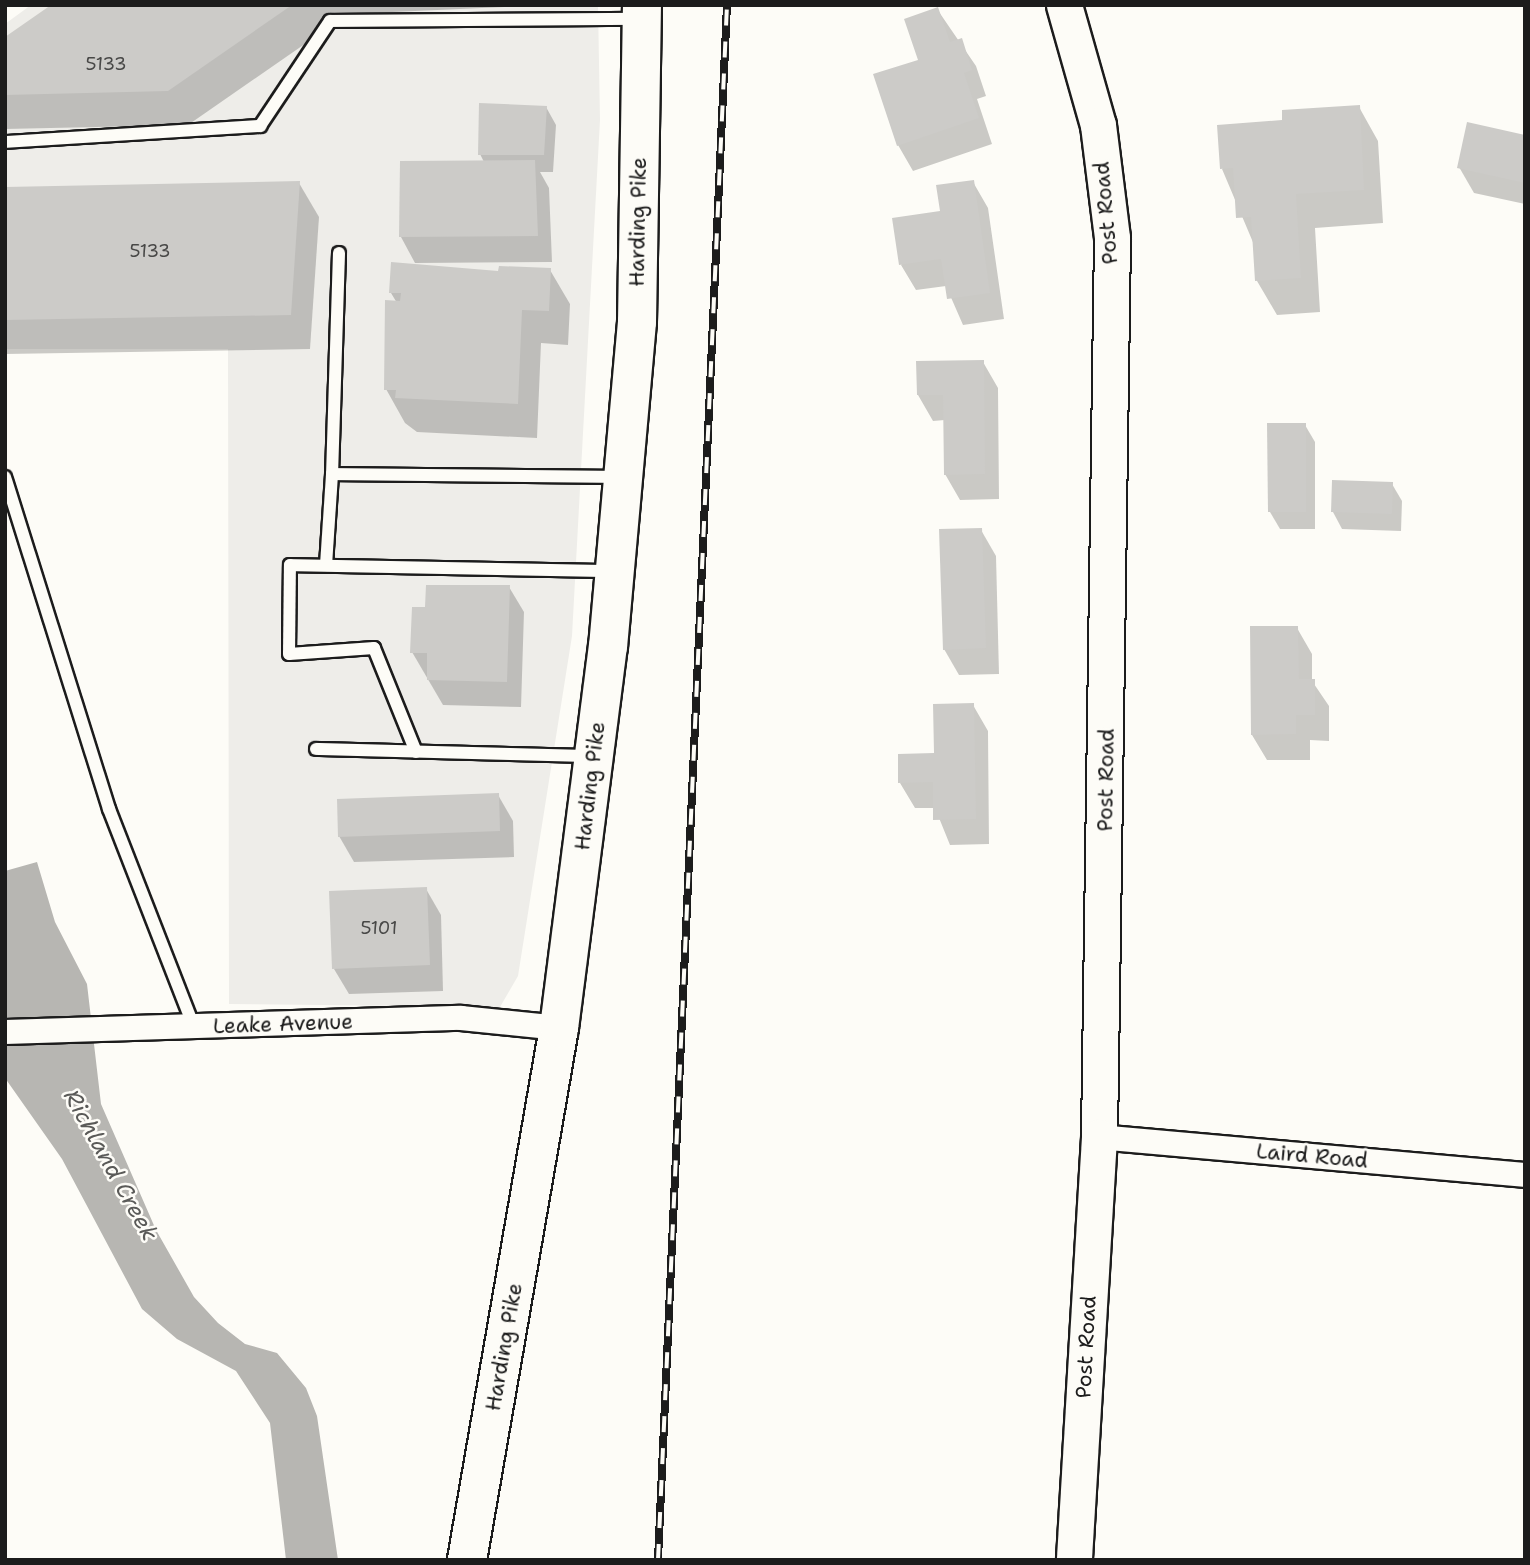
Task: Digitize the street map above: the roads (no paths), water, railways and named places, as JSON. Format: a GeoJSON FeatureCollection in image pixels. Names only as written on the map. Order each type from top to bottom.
{"type":"FeatureCollection","features":[{"type":"Feature","properties":{"kind":"main road","name":"Harding Pike"},"geometry":{"type":"LineString","coordinates":[[467,1560],[559,1028],[594,757],[615,571],[637,322],[642,12]]}},
{"type":"Feature","properties":{"kind":"street","name":"Post Road"},"geometry":{"type":"LineString","coordinates":[[1064,5],[1098,125],[1112,238],[1099,1137],[1074,1560]]}},
{"type":"Feature","properties":{"kind":"street","name":"Leake Avenue"},"geometry":{"type":"LineString","coordinates":[[5,1031],[461,1018],[559,1028]]}},
{"type":"Feature","properties":{"kind":"street","name":"Laird Road"},"geometry":{"type":"LineString","coordinates":[[1099,1137],[1525,1175]]}},
{"type":"Feature","properties":{"kind":"lane"},"geometry":{"type":"LineString","coordinates":[[5,142],[260,126],[330,21],[642,12]]}},
{"type":"Feature","properties":{"kind":"lane"},"geometry":{"type":"LineString","coordinates":[[326,565],[332,474],[339,253]]}},
{"type":"Feature","properties":{"kind":"lane"},"geometry":{"type":"LineString","coordinates":[[332,474],[623,477]]}},
{"type":"Feature","properties":{"kind":"lane"},"geometry":{"type":"LineString","coordinates":[[5,477],[109,809],[194,1027]]}},
{"type":"Feature","properties":{"kind":"lane"},"geometry":{"type":"LineString","coordinates":[[416,752],[374,648],[289,654],[290,565],[615,571]]}},
{"type":"Feature","properties":{"kind":"lane"},"geometry":{"type":"LineString","coordinates":[[316,749],[594,757]]}},
{"type":"Feature","properties":{"kind":"water","name":"Richland Creek"},"geometry":{"type":"Polygon","coordinates":[[[37,862],[55,922],[87,984],[101,1104],[156,1230],[194,1297],[218,1323],[245,1344],[277,1353],[306,1388],[317,1416],[338,1560],[286,1560],[270,1423],[236,1371],[177,1339],[142,1309],[62,1159],[5,1078],[5,871],[37,862]]]}},
{"type":"Feature","properties":{"kind":"railway"},"geometry":{"type":"LineString","coordinates":[[658,1560],[727,5]]}}]}
